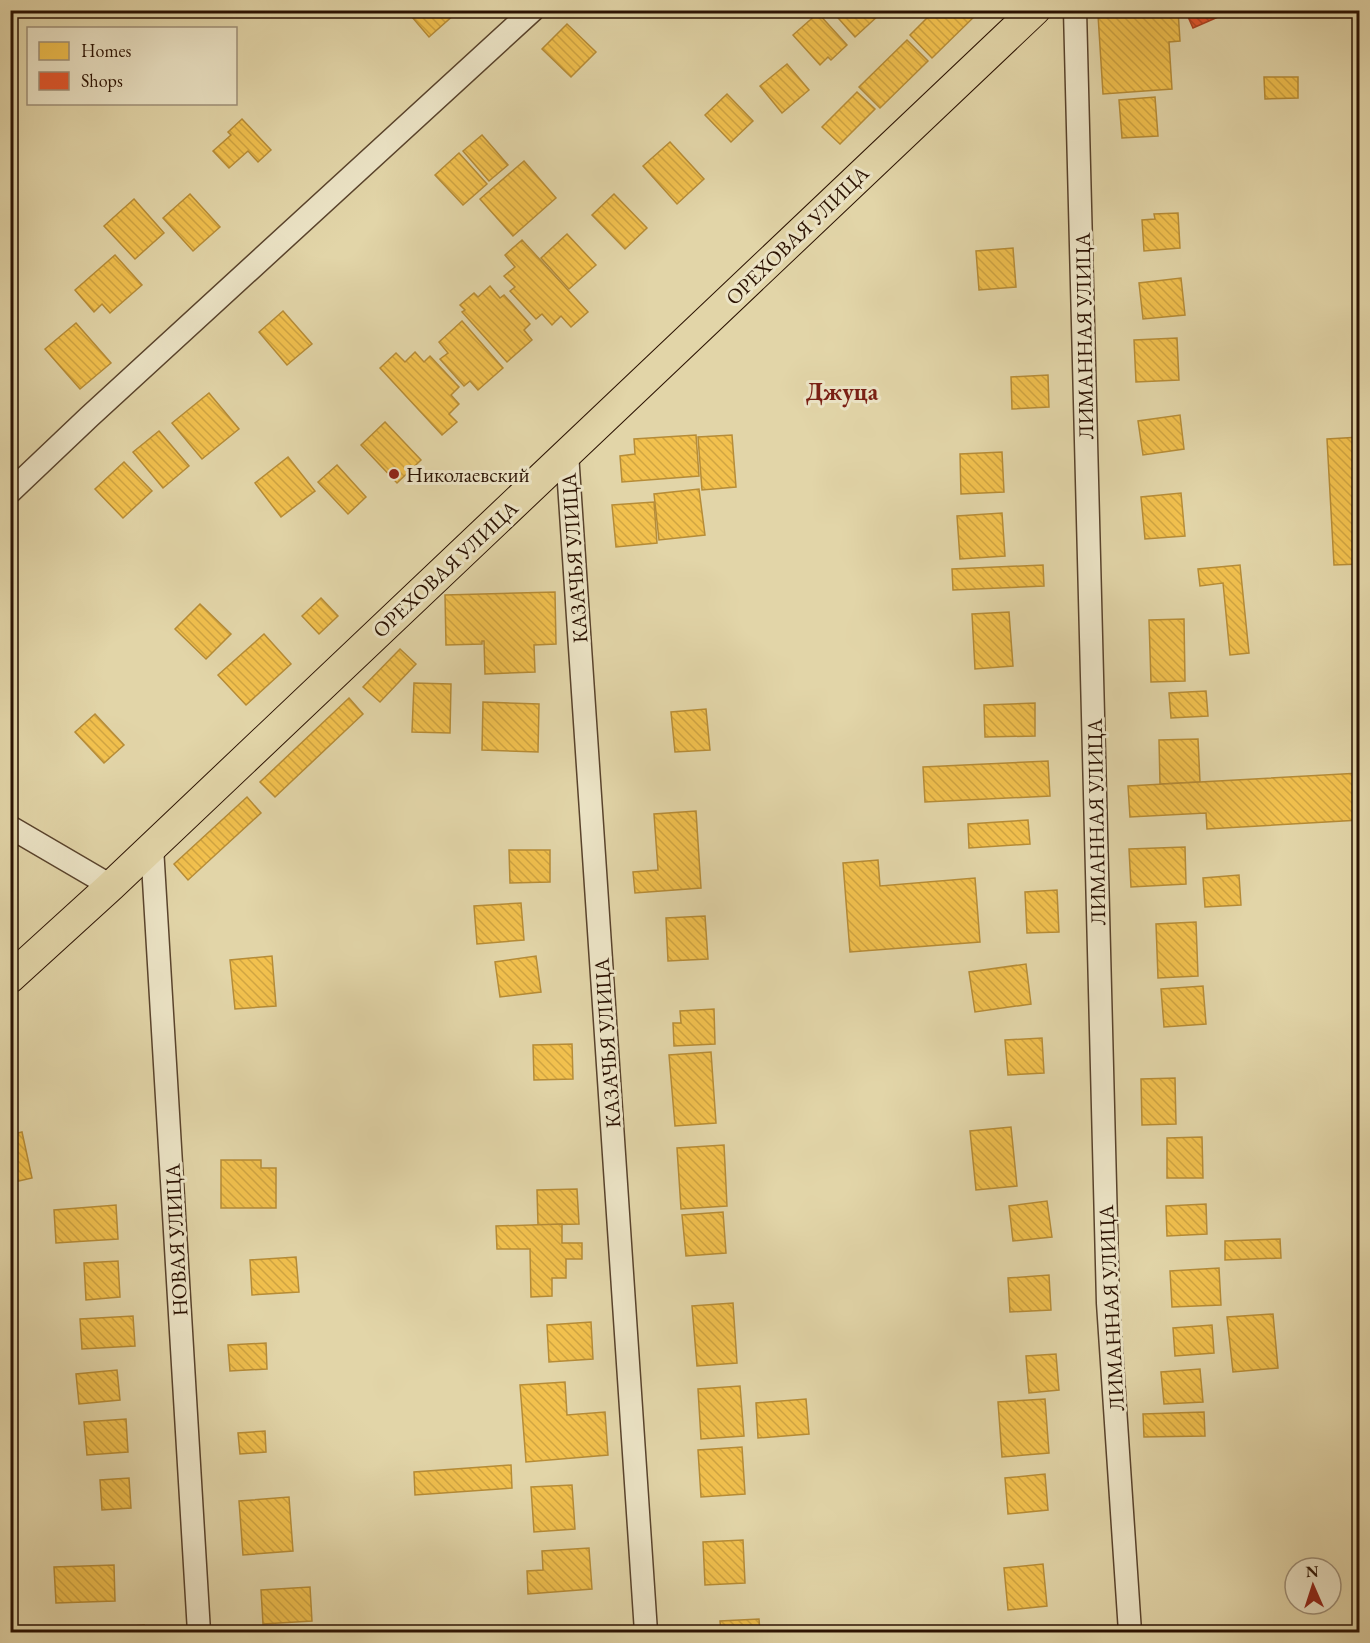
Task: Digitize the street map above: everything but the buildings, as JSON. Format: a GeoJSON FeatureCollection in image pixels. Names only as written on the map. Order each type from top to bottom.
{"type":"FeatureCollection","features":[{"type":"Feature","properties":{"kind":"main road","name":"ОРЕХОВАЯ УЛИЦА"},"geometry":{"type":"LineString","coordinates":[[10,978],[111,886],[1035,10]]}},
{"type":"Feature","properties":{"kind":"street"},"geometry":{"type":"LineString","coordinates":[[10,492],[533,10]]}},
{"type":"Feature","properties":{"kind":"street","name":"ЛИМАННАЯ УЛИЦА"},"geometry":{"type":"LineString","coordinates":[[1075,10],[1108,1303],[1130,1632]]}},
{"type":"Feature","properties":{"kind":"street","name":"КАЗАЧЬЯ УЛИЦА"},"geometry":{"type":"LineString","coordinates":[[567,453],[646,1632]]}},
{"type":"Feature","properties":{"kind":"street"},"geometry":{"type":"LineString","coordinates":[[10,827],[111,886]]}},
{"type":"Feature","properties":{"kind":"street","name":"НОВАЯ УЛИЦА"},"geometry":{"type":"LineString","coordinates":[[152,847],[199,1632]]}},
{"type":"Feature","properties":{"kind":"place","name":"Николаевский"},"geometry":{"type":"Point","coordinates":[394,474]}},
{"type":"Feature","properties":{"kind":"district","name":"Джуца"},"geometry":{"type":"Point","coordinates":[842,391]}}]}
